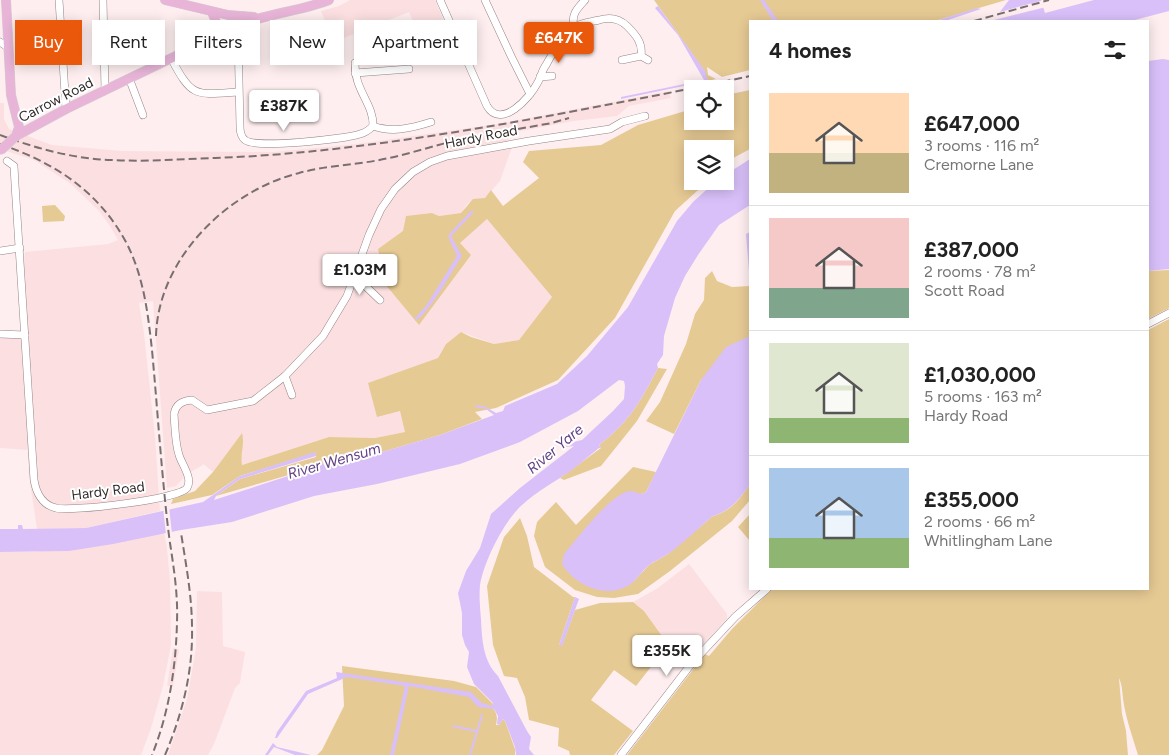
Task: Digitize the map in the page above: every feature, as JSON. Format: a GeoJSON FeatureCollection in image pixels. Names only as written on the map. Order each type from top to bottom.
{"type":"FeatureCollection","features":[{"type":"Feature","properties":{"kind":"main road"},"geometry":{"type":"LineString","coordinates":[[6,0],[11,94],[21,131]]}},
{"type":"Feature","properties":{"kind":"main road"},"geometry":{"type":"LineString","coordinates":[[165,0],[212,12],[257,18],[324,1]]}},
{"type":"Feature","properties":{"kind":"main road"},"geometry":{"type":"LineString","coordinates":[[212,12],[232,20]]}},
{"type":"Feature","properties":{"kind":"main road"},"geometry":{"type":"LineString","coordinates":[[212,12],[215,20]]}},
{"type":"Feature","properties":{"kind":"main road","name":"Carrow Road"},"geometry":{"type":"LineString","coordinates":[[252,20],[257,18]]}},
{"type":"Feature","properties":{"kind":"main road","name":"Carrow Road"},"geometry":{"type":"LineString","coordinates":[[0,151],[21,131],[175,56]]}},
{"type":"Feature","properties":{"kind":"main road"},"geometry":{"type":"LineString","coordinates":[[16,114],[29,123],[39,123]]}},
{"type":"Feature","properties":{"kind":"street"},"geometry":{"type":"LineString","coordinates":[[59,0],[66,109]]}},
{"type":"Feature","properties":{"kind":"street"},"geometry":{"type":"LineString","coordinates":[[103,0],[105,90]]}},
{"type":"Feature","properties":{"kind":"street"},"geometry":{"type":"LineString","coordinates":[[440,0],[491,112],[496,115],[501,116],[516,109],[530,94],[544,67],[574,27],[602,19],[613,18],[621,21],[641,42],[641,56]]}},
{"type":"Feature","properties":{"kind":"street"},"geometry":{"type":"LineString","coordinates":[[485,0],[530,94]]}},
{"type":"Feature","properties":{"kind":"street"},"geometry":{"type":"LineString","coordinates":[[574,27],[573,14],[586,0]]}},
{"type":"Feature","properties":{"kind":"street"},"geometry":{"type":"LineString","coordinates":[[0,29],[7,22]]}},
{"type":"Feature","properties":{"kind":"street"},"geometry":{"type":"LineString","coordinates":[[0,42],[9,48]]}},
{"type":"Feature","properties":{"kind":"street"},"geometry":{"type":"LineString","coordinates":[[622,60],[641,56],[648,60]]}},
{"type":"Feature","properties":{"kind":"street"},"geometry":{"type":"LineString","coordinates":[[171,58],[185,83],[196,92],[209,94],[238,92]]}},
{"type":"Feature","properties":{"kind":"street"},"geometry":{"type":"LineString","coordinates":[[239,65],[240,129],[241,135],[246,141],[257,144],[276,144],[347,136],[362,134],[373,126]]}},
{"type":"Feature","properties":{"kind":"street"},"geometry":{"type":"LineString","coordinates":[[355,65],[358,88],[373,119],[373,126]]}},
{"type":"Feature","properties":{"kind":"street"},"geometry":{"type":"LineString","coordinates":[[355,74],[409,69]]}},
{"type":"Feature","properties":{"kind":"street"},"geometry":{"type":"LineString","coordinates":[[540,77],[552,76]]}},
{"type":"Feature","properties":{"kind":"street"},"geometry":{"type":"LineString","coordinates":[[130,78],[143,115]]}},
{"type":"Feature","properties":{"kind":"street","name":"Hardy Road"},"geometry":{"type":"LineString","coordinates":[[13,163],[36,491],[41,499],[56,508],[99,506],[155,499],[183,491],[188,487],[188,474],[178,454],[175,407],[180,403],[192,400],[203,408],[212,410],[253,401],[285,376],[323,336],[346,296],[381,209],[395,189],[413,172],[430,162],[446,156],[529,140],[610,129],[622,122],[645,116]]}},
{"type":"Feature","properties":{"kind":"street"},"geometry":{"type":"LineString","coordinates":[[373,126],[384,130],[396,130],[426,122]]}},
{"type":"Feature","properties":{"kind":"street"},"geometry":{"type":"LineString","coordinates":[[0,251],[20,248]]}},
{"type":"Feature","properties":{"kind":"street"},"geometry":{"type":"LineString","coordinates":[[355,276],[380,300]]}},
{"type":"Feature","properties":{"kind":"street"},"geometry":{"type":"LineString","coordinates":[[1149,323],[1169,313]]}},
{"type":"Feature","properties":{"kind":"street"},"geometry":{"type":"LineString","coordinates":[[0,334],[25,335]]}},
{"type":"Feature","properties":{"kind":"street"},"geometry":{"type":"LineString","coordinates":[[285,376],[292,395]]}},
{"type":"Feature","properties":{"kind":"street"},"geometry":{"type":"LineString","coordinates":[[621,755],[692,663],[735,617],[766,590]]}},
{"type":"Feature","properties":{"kind":"shaded area"},"geometry":{"type":"Polygon","coordinates":[[[350,0],[435,0],[444,20],[412,20],[409,12],[389,20],[354,20],[354,34],[344,38],[344,20],[325,20],[321,11],[339,6],[350,0]]]}},
{"type":"Feature","properties":{"kind":"shaded area"},"geometry":{"type":"Polygon","coordinates":[[[654,0],[1006,0],[938,20],[749,20],[749,70],[722,77],[707,67],[708,75],[716,79],[707,80],[696,59],[654,0]]]}},
{"type":"Feature","properties":{"kind":"shaded area"},"geometry":{"type":"Polygon","coordinates":[[[749,90],[749,150],[734,158],[734,140],[684,140],[684,190],[698,190],[675,211],[615,318],[558,380],[496,408],[475,412],[482,419],[440,435],[382,452],[341,454],[313,468],[216,496],[240,479],[316,457],[315,453],[240,476],[212,495],[171,504],[173,499],[195,491],[213,472],[242,433],[242,465],[329,437],[375,438],[405,432],[400,411],[377,417],[368,383],[438,358],[446,344],[461,332],[494,344],[519,340],[552,297],[487,219],[460,243],[471,255],[419,325],[385,284],[378,249],[403,231],[406,216],[432,213],[439,216],[461,213],[473,199],[485,198],[491,190],[503,206],[539,178],[523,162],[529,151],[601,145],[638,125],[684,111],[684,130],[734,130],[734,93],[749,90]]]}},
{"type":"Feature","properties":{"kind":"shaded area"},"geometry":{"type":"Polygon","coordinates":[[[669,91],[671,98],[629,106],[617,116],[574,121],[506,134],[512,147],[500,181],[484,199],[468,203],[461,213],[439,216],[432,213],[378,249],[459,243],[487,219],[552,297],[519,340],[494,344],[461,332],[446,344],[438,358],[424,364],[400,411],[406,432],[375,438],[329,437],[242,465],[240,453],[242,433],[213,472],[202,463],[203,465],[187,474],[176,486],[167,488],[153,301],[139,303],[155,437],[160,511],[86,528],[37,529],[29,476],[28,450],[0,448],[0,331],[21,333],[27,326],[23,271],[25,252],[108,244],[118,240],[99,211],[71,184],[34,160],[0,149],[0,103],[4,103],[4,119],[9,129],[52,145],[123,151],[273,152],[356,144],[497,124],[669,91]]]}},
{"type":"Feature","properties":{"kind":"shaded area"},"geometry":{"type":"Polygon","coordinates":[[[55,205],[65,216],[64,221],[43,222],[42,206],[55,205]]]}},
{"type":"Feature","properties":{"kind":"shaded area"},"geometry":{"type":"Polygon","coordinates":[[[1169,270],[1169,308],[1149,318],[1149,271],[1169,270]]]}},
{"type":"Feature","properties":{"kind":"shaded area"},"geometry":{"type":"Polygon","coordinates":[[[712,271],[717,281],[732,287],[749,286],[749,338],[701,380],[674,434],[646,421],[660,402],[686,344],[695,314],[704,300],[705,278],[712,271]]]}},
{"type":"Feature","properties":{"kind":"shaded area"},"geometry":{"type":"Polygon","coordinates":[[[1169,319],[1169,755],[1138,755],[1127,718],[1119,678],[1128,755],[627,755],[705,654],[709,656],[732,629],[771,590],[1149,590],[1149,329],[1169,319]]]}},
{"type":"Feature","properties":{"kind":"shaded area"},"geometry":{"type":"Polygon","coordinates":[[[658,368],[667,369],[637,421],[601,466],[564,480],[560,478],[601,448],[599,445],[627,419],[646,391],[658,368]]]}},
{"type":"Feature","properties":{"kind":"shaded area"},"geometry":{"type":"Polygon","coordinates":[[[633,467],[656,472],[646,492],[641,494],[633,582],[649,565],[668,554],[713,516],[730,508],[749,485],[749,501],[732,521],[638,594],[614,598],[597,597],[575,590],[545,567],[534,536],[537,522],[556,502],[576,525],[633,467]]]}},
{"type":"Feature","properties":{"kind":"shaded area"},"geometry":{"type":"Polygon","coordinates":[[[749,515],[749,540],[738,527],[749,515]]]}},
{"type":"Feature","properties":{"kind":"shaded area"},"geometry":{"type":"Polygon","coordinates":[[[520,518],[527,536],[534,567],[575,597],[559,645],[562,645],[575,610],[600,603],[633,602],[644,611],[670,647],[665,649],[636,686],[614,670],[591,700],[633,731],[614,755],[570,755],[569,751],[558,746],[559,728],[529,720],[525,697],[517,678],[504,676],[493,645],[487,586],[504,537],[520,518]]]}},
{"type":"Feature","properties":{"kind":"shaded area"},"geometry":{"type":"Polygon","coordinates":[[[164,533],[170,580],[171,645],[163,686],[141,755],[0,755],[0,552],[34,552],[164,533]]]}},
{"type":"Feature","properties":{"kind":"shaded area"},"geometry":{"type":"Polygon","coordinates":[[[689,564],[727,614],[727,619],[686,663],[672,649],[644,611],[633,602],[658,588],[689,564]]]}},
{"type":"Feature","properties":{"kind":"shaded area"},"geometry":{"type":"Polygon","coordinates":[[[197,591],[222,592],[223,646],[245,652],[240,683],[235,688],[208,755],[168,755],[187,699],[196,648],[197,591]]]}},
{"type":"Feature","properties":{"kind":"shaded area"},"geometry":{"type":"Polygon","coordinates":[[[173,648],[179,649],[173,687],[167,686],[173,648]]]}},
{"type":"Feature","properties":{"kind":"shaded area"},"geometry":{"type":"Polygon","coordinates":[[[342,666],[454,681],[476,687],[493,704],[492,707],[497,717],[496,725],[499,725],[503,719],[505,721],[515,749],[515,755],[317,755],[322,750],[344,706],[342,666]]]}},
{"type":"Feature","properties":{"kind":"water"},"geometry":{"type":"Polygon","coordinates":[[[760,0],[764,0],[777,20],[772,20],[760,0]]]}},
{"type":"Feature","properties":{"kind":"water"},"geometry":{"type":"Polygon","coordinates":[[[1009,0],[1041,0],[1045,13],[1094,0],[1169,0],[1169,11],[1135,20],[994,20],[1009,0]]]}},
{"type":"Feature","properties":{"kind":"water"},"geometry":{"type":"Polygon","coordinates":[[[658,6],[705,71],[708,80],[704,80],[678,35],[655,8],[658,6]]]}},
{"type":"Feature","properties":{"kind":"water"},"geometry":{"type":"Polygon","coordinates":[[[977,8],[981,9],[948,20],[939,20],[977,8]]]}},
{"type":"Feature","properties":{"kind":"water"},"geometry":{"type":"Polygon","coordinates":[[[1169,60],[1169,269],[1149,271],[1149,61],[1169,60]]]}},
{"type":"Feature","properties":{"kind":"water"},"geometry":{"type":"Polygon","coordinates":[[[684,84],[684,86],[621,99],[621,97],[684,84]]]}},
{"type":"Feature","properties":{"kind":"water","name":"River Wensum"},"geometry":{"type":"Polygon","coordinates":[[[749,160],[749,206],[719,225],[685,276],[675,298],[664,336],[663,355],[640,401],[627,419],[599,445],[601,448],[534,495],[515,512],[490,553],[482,575],[480,593],[482,635],[486,657],[531,737],[529,749],[534,755],[516,755],[515,747],[505,721],[503,719],[499,725],[497,724],[498,716],[494,709],[478,707],[469,697],[409,686],[394,755],[390,755],[405,686],[347,677],[308,694],[277,738],[275,738],[277,732],[306,691],[337,678],[336,672],[471,692],[482,703],[492,706],[493,703],[474,684],[467,667],[469,652],[462,635],[462,613],[458,593],[466,571],[480,548],[491,514],[520,488],[574,446],[565,447],[565,444],[582,440],[613,411],[624,399],[624,381],[619,380],[578,411],[520,442],[460,464],[377,484],[314,496],[232,522],[69,551],[0,552],[0,529],[18,529],[18,525],[22,525],[23,529],[86,528],[203,502],[240,476],[315,452],[316,456],[240,479],[216,496],[214,500],[313,468],[341,454],[374,449],[382,452],[440,435],[494,415],[486,409],[475,407],[476,405],[486,407],[496,413],[503,411],[505,406],[557,384],[587,356],[628,307],[677,221],[706,190],[734,190],[734,169],[749,160]]]}},
{"type":"Feature","properties":{"kind":"water"},"geometry":{"type":"Polygon","coordinates":[[[473,210],[473,213],[451,236],[462,256],[427,310],[415,321],[415,318],[426,306],[457,256],[449,239],[449,234],[473,210]]]}},
{"type":"Feature","properties":{"kind":"water"},"geometry":{"type":"Polygon","coordinates":[[[749,232],[749,271],[746,234],[749,232]]]}},
{"type":"Feature","properties":{"kind":"water"},"geometry":{"type":"Polygon","coordinates":[[[749,336],[749,485],[739,499],[729,508],[713,516],[680,545],[650,564],[632,583],[623,588],[603,591],[575,579],[562,564],[564,554],[604,508],[614,500],[630,491],[641,494],[646,492],[701,380],[726,347],[749,336]]]}},
{"type":"Feature","properties":{"kind":"water"},"geometry":{"type":"Polygon","coordinates":[[[575,597],[579,599],[562,646],[559,645],[575,597]]]}},
{"type":"Feature","properties":{"kind":"water"},"geometry":{"type":"Polygon","coordinates":[[[273,743],[277,747],[311,755],[295,755],[274,747],[268,755],[265,755],[273,743]]]}},
{"type":"Feature","properties":{"kind":"pier"},"geometry":{"type":"Polygon","coordinates":[[[1044,0],[1046,7],[991,20],[996,13],[1044,0]]]}},
{"type":"Feature","properties":{"kind":"pier"},"geometry":{"type":"Polygon","coordinates":[[[169,506],[172,534],[166,535],[163,507],[169,506]]]}},
{"type":"Feature","properties":{"kind":"waterway"},"geometry":{"type":"LineString","coordinates":[[470,755],[482,715]]}},
{"type":"Feature","properties":{"kind":"waterway"},"geometry":{"type":"LineString","coordinates":[[453,726],[476,731]]}},
{"type":"Feature","properties":{"kind":"railway"},"geometry":{"type":"LineString","coordinates":[[978,20],[1049,0]]}},
{"type":"Feature","properties":{"kind":"railway"},"geometry":{"type":"LineString","coordinates":[[0,135],[55,152],[83,158],[124,161],[299,153],[382,143],[548,116],[749,76]]}},
{"type":"Feature","properties":{"kind":"railway"},"geometry":{"type":"LineString","coordinates":[[518,129],[569,118]]}},
{"type":"Feature","properties":{"kind":"railway"},"geometry":{"type":"LineString","coordinates":[[156,336],[160,308],[169,281],[183,255],[201,232],[223,212],[247,195],[272,182],[299,173],[389,158],[473,137]]}},
{"type":"Feature","properties":{"kind":"railway"},"geometry":{"type":"LineString","coordinates":[[0,144],[39,160],[57,170],[89,194],[116,225],[127,244],[138,270],[147,310],[152,350],[177,612],[175,656],[170,690],[163,723],[152,755]]}},
{"type":"Feature","properties":{"kind":"railway"},"geometry":{"type":"LineString","coordinates":[[165,755],[177,724],[191,661],[192,616],[181,533]]}},
{"type":"Feature","properties":{"kind":"water label","name":"River Yare"},"geometry":{"type":"Point","coordinates":[555,449]}}]}
